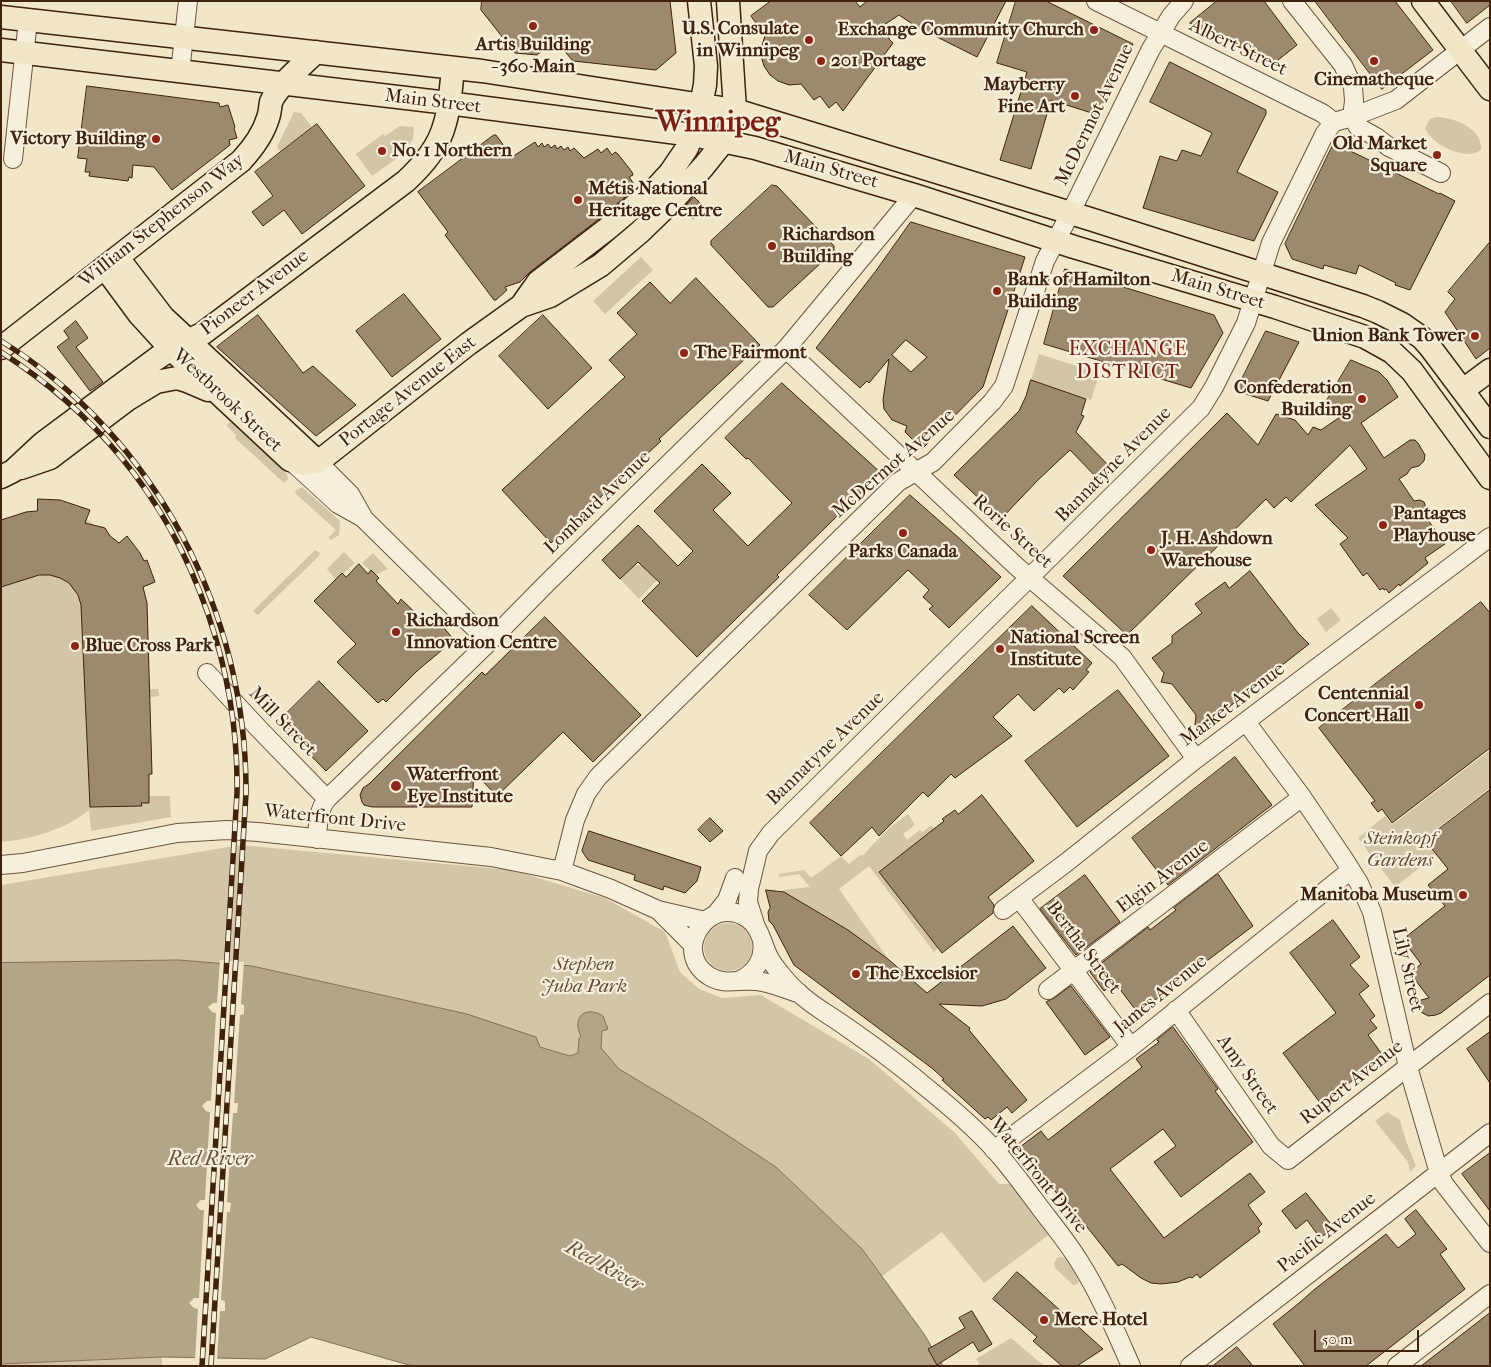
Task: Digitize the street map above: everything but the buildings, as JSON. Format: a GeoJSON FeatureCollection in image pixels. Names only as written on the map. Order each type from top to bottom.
{"type":"FeatureCollection","features":[{"type":"Feature","properties":{"kind":"main road","name":"Portage Avenue East"},"geometry":{"type":"LineString","coordinates":[[522,306],[538,282],[607,230],[657,187],[681,159],[693,135],[702,104],[705,85],[706,66],[699,1]]}},
{"type":"Feature","properties":{"kind":"main road"},"geometry":{"type":"LineString","coordinates":[[728,1],[735,110]]}},
{"type":"Feature","properties":{"kind":"main road"},"geometry":{"type":"LineString","coordinates":[[1423,1],[1490,88]]}},
{"type":"Feature","properties":{"kind":"main road","name":"Main Street"},"geometry":{"type":"LineString","coordinates":[[1,17],[453,68],[735,110],[1262,273],[1378,312],[1402,324],[1430,347],[1490,427]]}},
{"type":"Feature","properties":{"kind":"main road","name":"Main Street"},"geometry":{"type":"LineString","coordinates":[[1,50],[693,135],[755,148],[914,194],[1345,330],[1373,341],[1392,352],[1412,371],[1490,478]]}},
{"type":"Feature","properties":{"kind":"main road","name":"William Stephenson Way"},"geometry":{"type":"LineString","coordinates":[[1,348],[241,161],[261,135],[269,116],[271,102],[284,84],[316,52]]}},
{"type":"Feature","properties":{"kind":"main road","name":"Pioneer Avenue"},"geometry":{"type":"LineString","coordinates":[[7,474],[43,443],[149,364],[179,345],[202,334],[406,181],[422,166],[433,150],[445,124],[453,68]]}},
{"type":"Feature","properties":{"kind":"main road","name":"Portage Avenue East"},"geometry":{"type":"LineString","coordinates":[[318,462],[468,344],[522,306],[550,296],[607,259],[640,232],[675,198],[724,141],[730,130],[735,110]]}},
{"type":"Feature","properties":{"kind":"main road","name":"Westbrook Street"},"geometry":{"type":"LineString","coordinates":[[111,263],[163,317],[179,345],[224,398],[290,460]]}},
{"type":"Feature","properties":{"kind":"main road","name":"Westbrook Street"},"geometry":{"type":"LineString","coordinates":[[179,345],[256,402],[318,462]]}},
{"type":"Feature","properties":{"kind":"main road"},"geometry":{"type":"LineString","coordinates":[[1463,390],[1490,370]]}},
{"type":"Feature","properties":{"kind":"main road"},"geometry":{"type":"LineString","coordinates":[[7,474],[50,458],[128,400],[156,382],[177,378],[188,381],[224,398]]}},
{"type":"Feature","properties":{"kind":"main road"},"geometry":{"type":"LineString","coordinates":[[290,460],[305,464],[318,462]]}},
{"type":"Feature","properties":{"kind":"street"},"geometry":{"type":"LineString","coordinates":[[180,72],[188,1]]}},
{"type":"Feature","properties":{"kind":"street","name":"Albert Street"},"geometry":{"type":"LineString","coordinates":[[1096,1],[1322,112],[1334,122]]}},
{"type":"Feature","properties":{"kind":"street","name":"McDermot Avenue"},"geometry":{"type":"LineString","coordinates":[[562,871],[575,820],[586,794],[598,777],[898,482],[934,462],[992,402],[1004,386],[1045,261],[1160,33],[1184,1]]}},
{"type":"Feature","properties":{"kind":"street"},"geometry":{"type":"LineString","coordinates":[[1292,1],[1343,65],[1353,87],[1352,117],[1358,127],[1389,147],[1441,173]]}},
{"type":"Feature","properties":{"kind":"street"},"geometry":{"type":"LineString","coordinates":[[13,159],[28,20]]}},
{"type":"Feature","properties":{"kind":"street"},"geometry":{"type":"LineString","coordinates":[[1334,122],[1396,100],[1490,27]]}},
{"type":"Feature","properties":{"kind":"street","name":"Bannatyne Avenue"},"geometry":{"type":"LineString","coordinates":[[759,932],[748,902],[754,866],[760,846],[783,820],[1201,408],[1214,387],[1246,323],[1269,250],[1292,199],[1323,136],[1334,122]]}},
{"type":"Feature","properties":{"kind":"street","name":"Lombard Avenue"},"geometry":{"type":"LineString","coordinates":[[317,839],[321,807],[327,799],[488,642],[544,584],[786,349],[914,194]]}},
{"type":"Feature","properties":{"kind":"street","name":"Rorie Street"},"geometry":{"type":"LineString","coordinates":[[786,349],[1030,578],[1122,657],[1196,759]]}},
{"type":"Feature","properties":{"kind":"street","name":"Westbrook Street"},"geometry":{"type":"LineString","coordinates":[[290,460],[338,504],[363,518],[488,642]]}},
{"type":"Feature","properties":{"kind":"street","name":"Westbrook Street"},"geometry":{"type":"LineString","coordinates":[[318,462],[350,494],[363,518]]}},
{"type":"Feature","properties":{"kind":"street","name":"Market Avenue"},"geometry":{"type":"LineString","coordinates":[[1003,910],[1196,759],[1490,537]]}},
{"type":"Feature","properties":{"kind":"street","name":"Mill Street"},"geometry":{"type":"LineString","coordinates":[[207,673],[327,799]]}},
{"type":"Feature","properties":{"kind":"street","name":"Lily Street"},"geometry":{"type":"LineString","coordinates":[[1246,722],[1302,798],[1359,883],[1372,912],[1408,1067],[1439,1173],[1444,1184],[1490,1243]]}},
{"type":"Feature","properties":{"kind":"street","name":"Elgin Avenue"},"geometry":{"type":"LineString","coordinates":[[1048,990],[1302,798]]}},
{"type":"Feature","properties":{"kind":"street","name":"Waterfront Drive"},"geometry":{"type":"LineString","coordinates":[[1,866],[177,833],[227,830],[491,857],[562,871],[658,910],[710,918],[730,912],[739,914],[748,918],[759,932],[771,960],[798,993],[918,1080],[994,1150],[1059,1232],[1078,1260],[1102,1302],[1131,1366]]}},
{"type":"Feature","properties":{"kind":"street","name":"James Avenue"},"geometry":{"type":"LineString","coordinates":[[994,1150],[1131,1047],[1351,870]]}},
{"type":"Feature","properties":{"kind":"street"},"geometry":{"type":"LineString","coordinates":[[693,945],[697,931],[727,900],[735,878]]}},
{"type":"Feature","properties":{"kind":"street","name":"Bertha Street"},"geometry":{"type":"LineString","coordinates":[[1019,898],[1131,1047]]}},
{"type":"Feature","properties":{"kind":"street","name":"Waterfront Drive"},"geometry":{"type":"LineString","coordinates":[[658,910],[693,945],[695,960],[706,974],[720,981],[757,981],[798,993]]}},
{"type":"Feature","properties":{"kind":"street"},"geometry":{"type":"LineString","coordinates":[[738,980],[750,974],[760,962],[762,951],[759,932]]}},
{"type":"Feature","properties":{"kind":"street","name":"Rupert Avenue"},"geometry":{"type":"LineString","coordinates":[[1288,1160],[1490,1004]]}},
{"type":"Feature","properties":{"kind":"street","name":"Amy Street"},"geometry":{"type":"LineString","coordinates":[[1176,1010],[1271,1146],[1288,1160]]}},
{"type":"Feature","properties":{"kind":"street","name":"Pacific Avenue"},"geometry":{"type":"LineString","coordinates":[[1190,1366],[1490,1133]]}},
{"type":"Feature","properties":{"kind":"street"},"geometry":{"type":"LineString","coordinates":[[1397,1366],[1490,1294]]}},
{"type":"Feature","properties":{"kind":"green space"},"geometry":{"type":"Polygon","coordinates":[[[294,112],[301,113],[312,127],[281,152],[277,147],[294,112]]]}},
{"type":"Feature","properties":{"kind":"green space"},"geometry":{"type":"Polygon","coordinates":[[[1436,117],[1450,119],[1466,125],[1477,136],[1481,150],[1474,153],[1458,153],[1449,150],[1434,140],[1425,128],[1430,119],[1436,117]]]}},
{"type":"Feature","properties":{"kind":"green space"},"geometry":{"type":"Polygon","coordinates":[[[400,126],[414,127],[413,139],[400,156],[372,176],[356,154],[383,134],[385,136],[400,126]]]}},
{"type":"Feature","properties":{"kind":"green space"},"geometry":{"type":"Polygon","coordinates":[[[641,257],[653,270],[605,314],[593,301],[641,257]]]}},
{"type":"Feature","properties":{"kind":"green space"},"geometry":{"type":"Polygon","coordinates":[[[1039,354],[1095,372],[1098,378],[1091,400],[1031,380],[1039,354]]]}},
{"type":"Feature","properties":{"kind":"green space"},"geometry":{"type":"Polygon","coordinates":[[[231,422],[287,474],[288,479],[284,483],[235,438],[236,435],[226,425],[231,422]]]}},
{"type":"Feature","properties":{"kind":"green space"},"geometry":{"type":"Polygon","coordinates":[[[302,487],[340,521],[339,535],[331,540],[329,539],[336,530],[296,494],[295,491],[302,487]]]}},
{"type":"Feature","properties":{"kind":"green space","name":"Blue Cross Park"},"geometry":{"type":"Polygon","coordinates":[[[38,499],[60,500],[96,526],[104,527],[119,543],[127,536],[144,561],[147,560],[155,582],[143,587],[147,603],[149,689],[158,689],[159,696],[150,697],[152,774],[149,774],[149,796],[170,796],[171,817],[91,831],[89,810],[59,828],[23,839],[1,842],[1,525],[4,524],[2,519],[37,511],[38,499]]]}},
{"type":"Feature","properties":{"kind":"green space"},"geometry":{"type":"Polygon","coordinates":[[[315,550],[320,553],[319,556],[258,615],[253,611],[315,550]]]}},
{"type":"Feature","properties":{"kind":"green space"},"geometry":{"type":"Polygon","coordinates":[[[344,552],[355,563],[336,580],[327,569],[344,552]]]}},
{"type":"Feature","properties":{"kind":"green space"},"geometry":{"type":"Polygon","coordinates":[[[373,553],[388,569],[375,575],[362,563],[373,553]]]}},
{"type":"Feature","properties":{"kind":"green space"},"geometry":{"type":"Polygon","coordinates":[[[635,565],[641,565],[657,580],[639,599],[620,579],[635,565]]]}},
{"type":"Feature","properties":{"kind":"green space"},"geometry":{"type":"Polygon","coordinates":[[[1331,608],[1341,620],[1326,632],[1317,619],[1331,608]]]}},
{"type":"Feature","properties":{"kind":"green space","name":"Steinkopf Gardens"},"geometry":{"type":"Polygon","coordinates":[[[1490,750],[1490,788],[1424,839],[1436,855],[1395,887],[1358,838],[1385,816],[1392,825],[1490,750]]]}},
{"type":"Feature","properties":{"kind":"green space"},"geometry":{"type":"Polygon","coordinates":[[[908,814],[915,825],[903,834],[907,840],[920,830],[922,832],[932,825],[934,829],[879,872],[938,948],[934,952],[869,866],[839,889],[887,957],[886,959],[848,930],[784,892],[783,890],[810,887],[799,874],[779,877],[779,874],[804,870],[811,878],[841,856],[849,864],[860,855],[862,856],[888,829],[908,814]]]}},
{"type":"Feature","properties":{"kind":"green space","name":"Stephen Juba Park"},"geometry":{"type":"Polygon","coordinates":[[[240,845],[511,870],[605,898],[665,932],[680,972],[699,989],[722,998],[761,995],[869,1059],[955,1133],[999,1184],[1011,1184],[1050,1234],[984,1283],[942,1232],[881,1277],[862,1249],[776,1167],[570,1056],[540,1047],[467,1014],[252,966],[231,963],[1,963],[1,885],[240,845]]]}},
{"type":"Feature","properties":{"kind":"green space"},"geometry":{"type":"Polygon","coordinates":[[[723,923],[733,923],[745,930],[752,942],[752,952],[745,964],[733,971],[723,971],[715,967],[708,960],[704,952],[704,942],[708,934],[715,927],[723,923]]]}},
{"type":"Feature","properties":{"kind":"green space"},"geometry":{"type":"Polygon","coordinates":[[[1387,1112],[1400,1120],[1416,1166],[1410,1172],[1408,1162],[1375,1121],[1387,1112]]]}},
{"type":"Feature","properties":{"kind":"green space"},"geometry":{"type":"Polygon","coordinates":[[[1057,1258],[1066,1258],[1079,1281],[1078,1284],[1073,1285],[1055,1268],[1054,1263],[1057,1258]]]}},
{"type":"Feature","properties":{"kind":"green space"},"geometry":{"type":"Polygon","coordinates":[[[1011,1338],[1044,1366],[977,1366],[979,1363],[976,1359],[1011,1338]]]}},
{"type":"Feature","properties":{"kind":"green space"},"geometry":{"type":"Polygon","coordinates":[[[162,1357],[162,1366],[1,1366],[1,1364],[162,1357]]]}},
{"type":"Feature","properties":{"kind":"water","name":"Red River"},"geometry":{"type":"Polygon","coordinates":[[[179,960],[252,966],[467,1014],[536,1037],[540,1047],[570,1056],[578,1053],[579,1038],[581,1036],[578,1029],[579,1018],[586,1012],[597,1013],[603,1016],[608,1029],[602,1031],[601,1048],[619,1069],[701,1118],[776,1167],[862,1249],[924,1334],[943,1366],[412,1366],[311,1337],[265,1359],[162,1357],[1,1364],[1,963],[179,960]]]}},
{"type":"Feature","properties":{"kind":"pier"},"geometry":{"type":"Polygon","coordinates":[[[220,960],[244,962],[241,1004],[244,1005],[244,1014],[240,1015],[234,1103],[238,1103],[237,1113],[233,1113],[227,1202],[231,1203],[230,1212],[227,1212],[221,1300],[225,1301],[225,1311],[220,1311],[217,1361],[195,1360],[198,1309],[189,1303],[194,1298],[199,1298],[204,1210],[200,1210],[196,1205],[201,1200],[205,1200],[210,1112],[206,1111],[202,1106],[207,1101],[211,1101],[216,1013],[212,1012],[208,1007],[213,1003],[217,1003],[220,960]]]}},
{"type":"Feature","properties":{"kind":"railway"},"geometry":{"type":"LineString","coordinates":[[1,341],[56,381],[105,427],[147,479],[182,536],[210,596],[230,660],[242,726],[246,793],[211,1366]]}},
{"type":"Feature","properties":{"kind":"railway"},"geometry":{"type":"LineString","coordinates":[[1,352],[34,375],[79,413],[120,456],[147,492],[171,531],[191,572],[208,614],[221,658],[230,703],[236,748],[237,793],[202,1366]]}},
{"type":"Feature","properties":{"kind":"place","name":"Artis Building - 360 Main"},"geometry":{"type":"Point","coordinates":[533,26]}},
{"type":"Feature","properties":{"kind":"place","name":"Exchange Community Church"},"geometry":{"type":"Point","coordinates":[1094,30]}},
{"type":"Feature","properties":{"kind":"place","name":"U.S. Consulate in Winnipeg"},"geometry":{"type":"Point","coordinates":[809,40]}},
{"type":"Feature","properties":{"kind":"place","name":"201 Portage"},"geometry":{"type":"Point","coordinates":[821,61]}},
{"type":"Feature","properties":{"kind":"place","name":"Cinematheque"},"geometry":{"type":"Point","coordinates":[1374,61]}},
{"type":"Feature","properties":{"kind":"place","name":"Mayberry Fine Art"},"geometry":{"type":"Point","coordinates":[1075,96]}},
{"type":"Feature","properties":{"kind":"place","name":"Victory Building"},"geometry":{"type":"Point","coordinates":[156,139]}},
{"type":"Feature","properties":{"kind":"place","name":"No. 1 Northern"},"geometry":{"type":"Point","coordinates":[382,151]}},
{"type":"Feature","properties":{"kind":"place","name":"Old Market Square"},"geometry":{"type":"Point","coordinates":[1437,155]}},
{"type":"Feature","properties":{"kind":"place","name":"Métis National Heritage Centre"},"geometry":{"type":"Point","coordinates":[578,200]}},
{"type":"Feature","properties":{"kind":"place","name":"Richardson Building"},"geometry":{"type":"Point","coordinates":[772,246]}},
{"type":"Feature","properties":{"kind":"place","name":"Bank of Hamilton Building"},"geometry":{"type":"Point","coordinates":[997,291]}},
{"type":"Feature","properties":{"kind":"place","name":"Union Bank Tower"},"geometry":{"type":"Point","coordinates":[1475,336]}},
{"type":"Feature","properties":{"kind":"place","name":"The Fairmont"},"geometry":{"type":"Point","coordinates":[684,353]}},
{"type":"Feature","properties":{"kind":"place","name":"Confederation Building"},"geometry":{"type":"Point","coordinates":[1362,399]}},
{"type":"Feature","properties":{"kind":"place","name":"Pantages Playhouse"},"geometry":{"type":"Point","coordinates":[1383,525]}},
{"type":"Feature","properties":{"kind":"place","name":"Parks Canada"},"geometry":{"type":"Point","coordinates":[903,533]}},
{"type":"Feature","properties":{"kind":"place","name":"J. H. Ashdown Warehouse"},"geometry":{"type":"Point","coordinates":[1151,550]}},
{"type":"Feature","properties":{"kind":"place","name":"Richardson Innovation Centre"},"geometry":{"type":"Point","coordinates":[396,632]}},
{"type":"Feature","properties":{"kind":"place","name":"Blue Cross Park"},"geometry":{"type":"Point","coordinates":[75,646]}},
{"type":"Feature","properties":{"kind":"place","name":"National Screen Institute"},"geometry":{"type":"Point","coordinates":[1000,649]}},
{"type":"Feature","properties":{"kind":"place","name":"Centennial Concert Hall"},"geometry":{"type":"Point","coordinates":[1419,705]}},
{"type":"Feature","properties":{"kind":"place","name":"Waterfront Eye Institute"},"geometry":{"type":"Point","coordinates":[396,786]}},
{"type":"Feature","properties":{"kind":"place","name":"Manitoba Museum"},"geometry":{"type":"Point","coordinates":[1463,895]}},
{"type":"Feature","properties":{"kind":"place","name":"The Excelsior"},"geometry":{"type":"Point","coordinates":[856,974]}},
{"type":"Feature","properties":{"kind":"place","name":"Mere Hotel"},"geometry":{"type":"Point","coordinates":[1044,1320]}},
{"type":"Feature","properties":{"kind":"district","name":"Winnipeg"},"geometry":{"type":"Point","coordinates":[718,124]}},
{"type":"Feature","properties":{"kind":"district","name":"EXCHANGE DISTRICT"},"geometry":{"type":"Point","coordinates":[1128,362]}}]}
